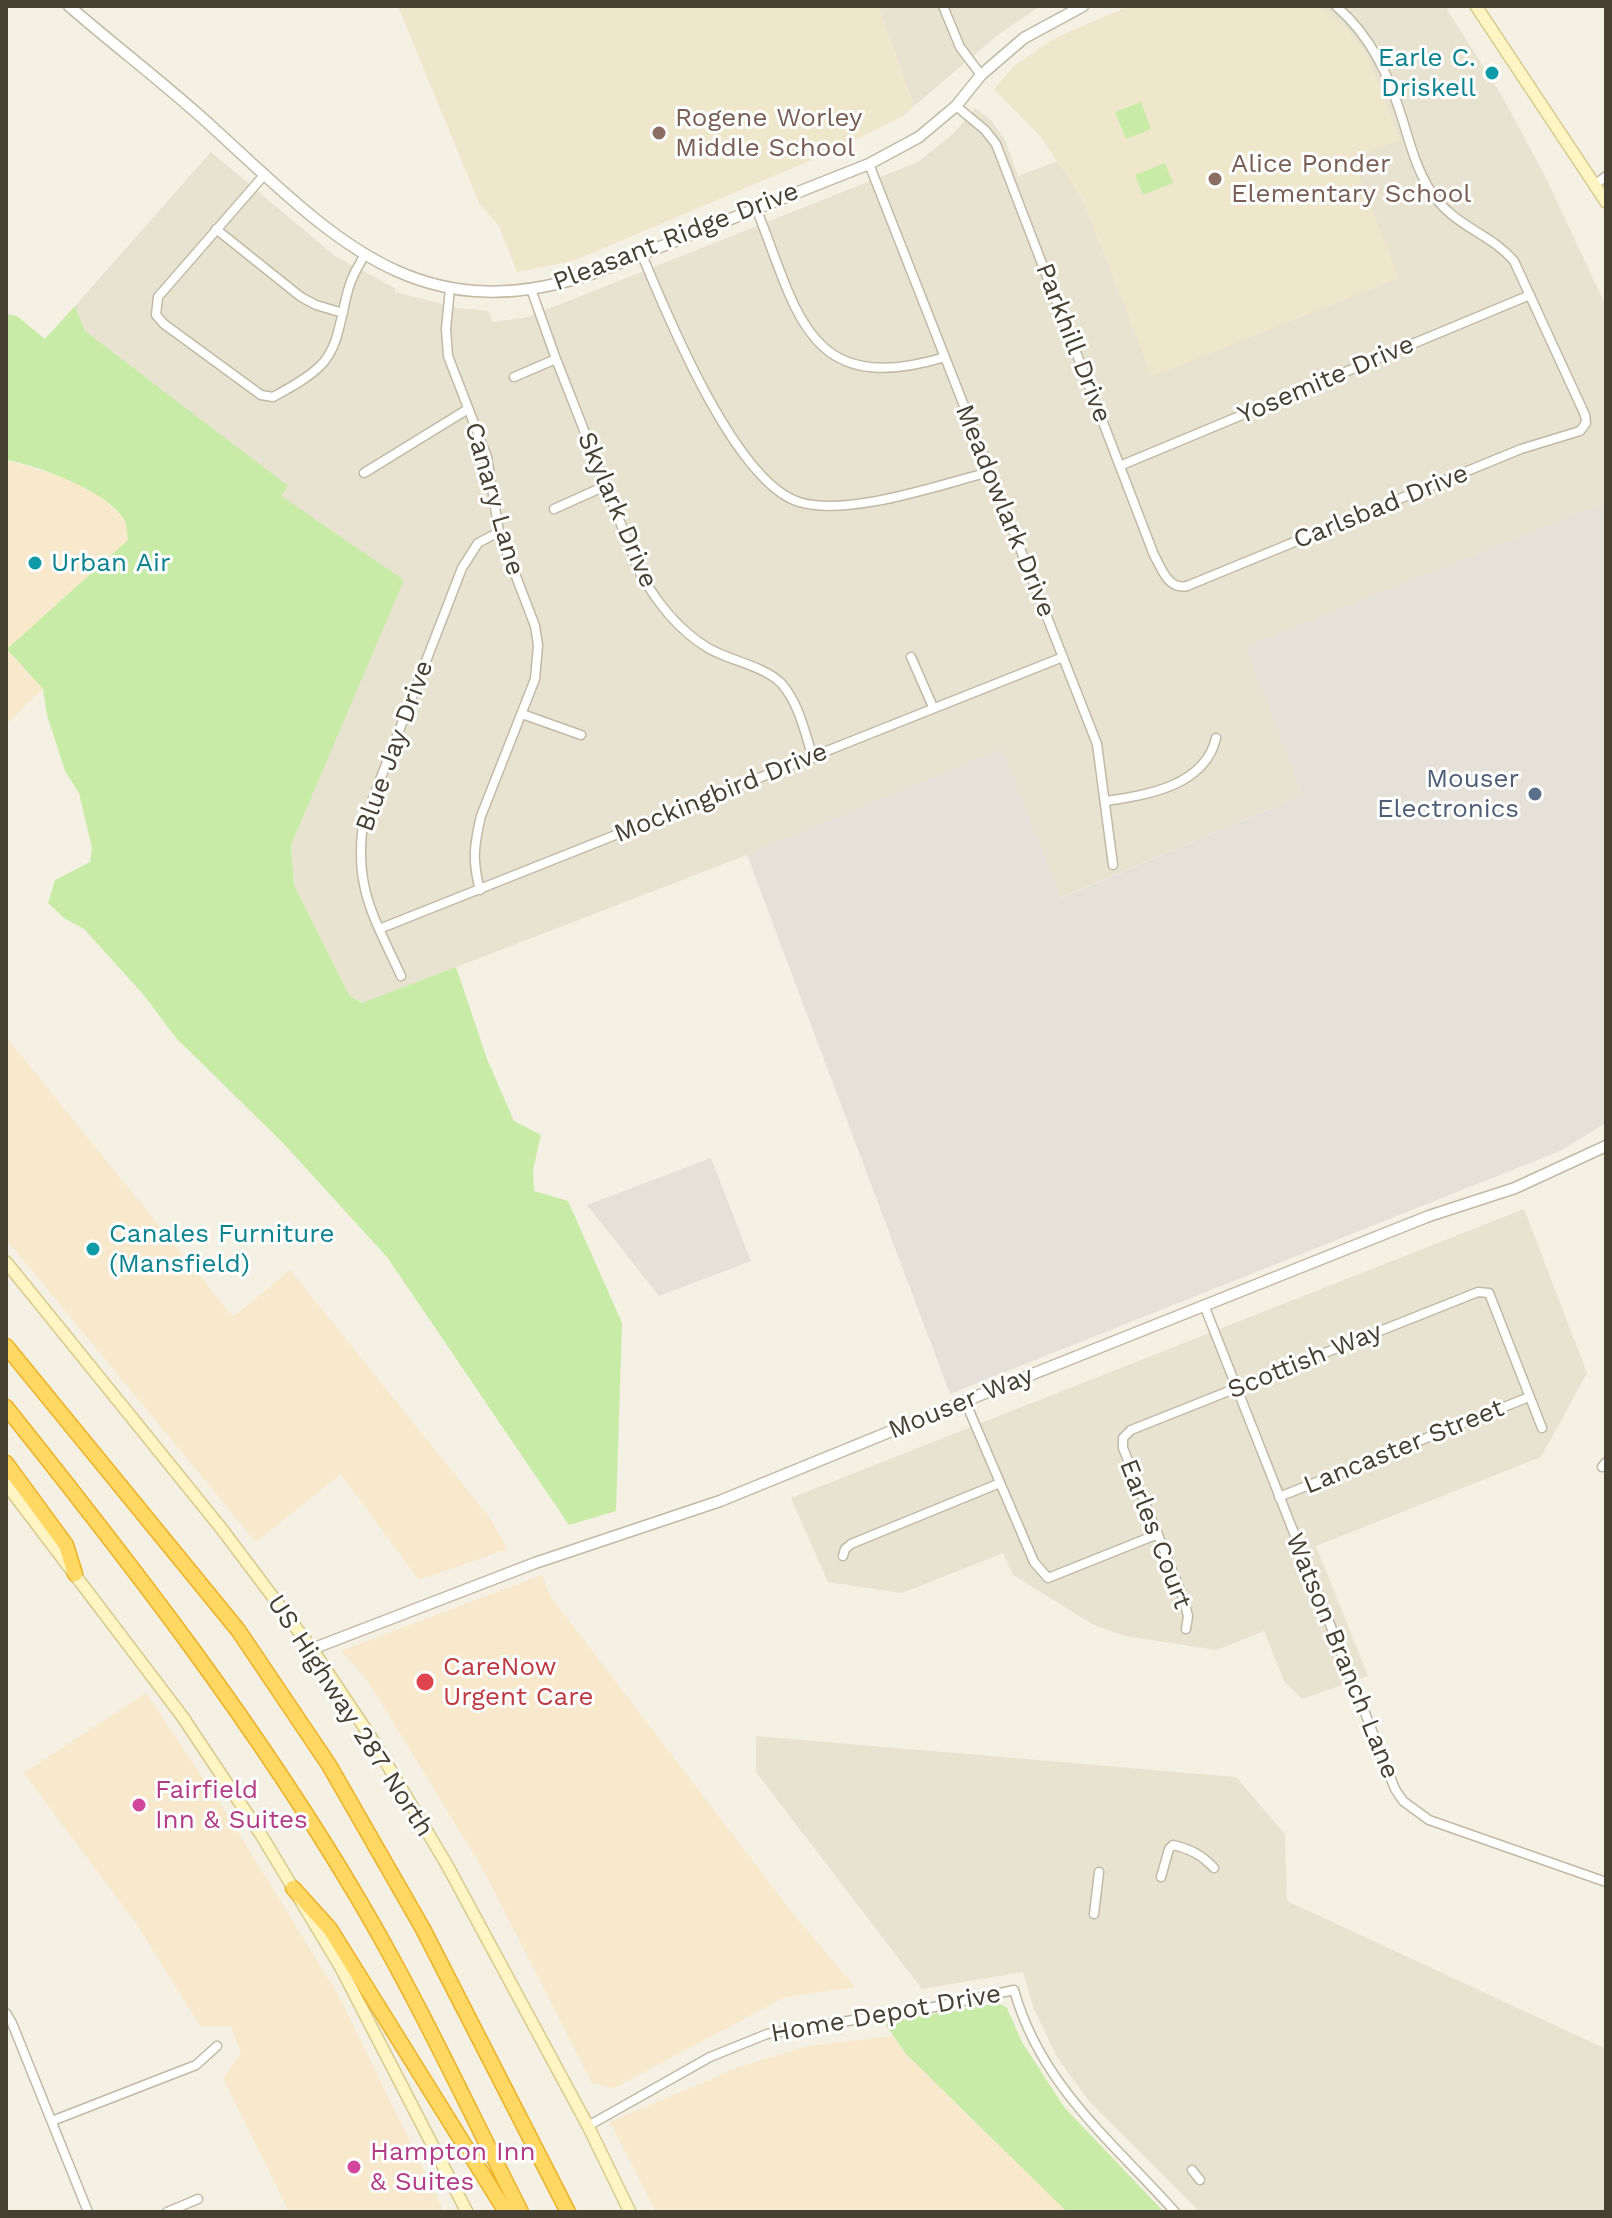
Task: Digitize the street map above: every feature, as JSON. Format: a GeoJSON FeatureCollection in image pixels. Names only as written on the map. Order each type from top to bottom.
{"type":"FeatureCollection","features":[{"type":"Feature","properties":{"kind":"highway"},"geometry":{"type":"LineString","coordinates":[[6,1346],[238,1630],[329,1765],[423,1929],[568,2212]]}},
{"type":"Feature","properties":{"kind":"highway"},"geometry":{"type":"LineString","coordinates":[[6,1407],[157,1599],[258,1740],[313,1824],[406,1985],[521,2212]]}},
{"type":"Feature","properties":{"kind":"highway"},"geometry":{"type":"LineString","coordinates":[[6,1463],[66,1545],[75,1574]]}},
{"type":"Feature","properties":{"kind":"highway"},"geometry":{"type":"LineString","coordinates":[[293,1888],[330,1929],[506,2212]]}},
{"type":"Feature","properties":{"kind":"main road"},"geometry":{"type":"LineString","coordinates":[[1476,6],[1606,202]]}},
{"type":"Feature","properties":{"kind":"main road","name":"US Highway 287 North"},"geometry":{"type":"LineString","coordinates":[[6,1262],[221,1528],[312,1649],[372,1739],[447,1865],[588,2126],[630,2212]]}},
{"type":"Feature","properties":{"kind":"main road"},"geometry":{"type":"LineString","coordinates":[[6,1484],[182,1716],[260,1833],[341,1968],[467,2212]]}},
{"type":"Feature","properties":{"kind":"street","name":"Pleasant Ridge Drive"},"geometry":{"type":"LineString","coordinates":[[69,6],[197,113],[337,237],[364,256],[394,271],[450,288],[503,292],[562,284],[869,164],[919,137],[956,106],[981,75],[1024,38],[1078,7]]}},
{"type":"Feature","properties":{"kind":"street"},"geometry":{"type":"LineString","coordinates":[[943,6],[960,47],[981,75]]}},
{"type":"Feature","properties":{"kind":"street"},"geometry":{"type":"LineString","coordinates":[[1336,6],[1365,35],[1379,57],[1427,187],[1441,208],[1453,219],[1505,250],[1514,261],[1530,295]]}},
{"type":"Feature","properties":{"kind":"street","name":"Parkhill Drive"},"geometry":{"type":"LineString","coordinates":[[956,106],[985,130],[996,144],[1122,465],[1154,555],[1171,584],[1178,588]]}},
{"type":"Feature","properties":{"kind":"street","name":"Meadowlark Drive"},"geometry":{"type":"LineString","coordinates":[[869,164],[1097,744],[1113,865]]}},
{"type":"Feature","properties":{"kind":"street"},"geometry":{"type":"LineString","coordinates":[[265,174],[158,297],[156,315],[164,324],[261,395],[273,397],[321,366],[333,346],[350,283],[364,256]]}},
{"type":"Feature","properties":{"kind":"street"},"geometry":{"type":"LineString","coordinates":[[1595,185],[1606,176]]}},
{"type":"Feature","properties":{"kind":"street"},"geometry":{"type":"LineString","coordinates":[[756,208],[799,315],[808,332],[825,350],[840,360],[873,368],[911,367],[945,357]]}},
{"type":"Feature","properties":{"kind":"street"},"geometry":{"type":"LineString","coordinates":[[216,229],[301,297],[343,313]]}},
{"type":"Feature","properties":{"kind":"street"},"geometry":{"type":"LineString","coordinates":[[642,255],[681,348],[721,419],[752,466],[769,485],[785,496],[798,502],[840,507],[989,472]]}},
{"type":"Feature","properties":{"kind":"street","name":"Canary Lane"},"geometry":{"type":"LineString","coordinates":[[450,288],[446,329],[448,356],[492,475],[499,532],[535,626],[538,645],[535,676],[475,838],[473,866],[480,890]]}},
{"type":"Feature","properties":{"kind":"street","name":"Skylark Drive"},"geometry":{"type":"LineString","coordinates":[[531,289],[641,575],[658,603],[683,630],[708,648],[780,682],[797,708],[813,758]]}},
{"type":"Feature","properties":{"kind":"street","name":"Carlsbad Drive"},"geometry":{"type":"LineString","coordinates":[[1178,588],[1227,571],[1521,449],[1584,428],[1585,415],[1530,295]]}},
{"type":"Feature","properties":{"kind":"street","name":"Yosemite Drive"},"geometry":{"type":"LineString","coordinates":[[1122,465],[1530,295]]}},
{"type":"Feature","properties":{"kind":"street"},"geometry":{"type":"LineString","coordinates":[[514,377],[556,359]]}},
{"type":"Feature","properties":{"kind":"street"},"geometry":{"type":"LineString","coordinates":[[364,473],[468,409]]}},
{"type":"Feature","properties":{"kind":"street"},"geometry":{"type":"LineString","coordinates":[[554,509],[605,486]]}},
{"type":"Feature","properties":{"kind":"street","name":"Blue Jay Drive"},"geometry":{"type":"LineString","coordinates":[[401,976],[365,895],[359,863],[363,824],[462,568],[478,543],[499,532]]}},
{"type":"Feature","properties":{"kind":"street"},"geometry":{"type":"LineString","coordinates":[[911,657],[933,707]]}},
{"type":"Feature","properties":{"kind":"street","name":"Mockingbird Drive"},"geometry":{"type":"LineString","coordinates":[[379,929],[1063,657]]}},
{"type":"Feature","properties":{"kind":"street"},"geometry":{"type":"LineString","coordinates":[[522,714],[581,735]]}},
{"type":"Feature","properties":{"kind":"street"},"geometry":{"type":"LineString","coordinates":[[1106,801],[1156,791],[1189,776],[1208,761],[1216,738]]}},
{"type":"Feature","properties":{"kind":"street","name":"Mouser Way"},"geometry":{"type":"LineString","coordinates":[[312,1649],[535,1563],[720,1501],[1429,1216],[1515,1188],[1606,1146]]}},
{"type":"Feature","properties":{"kind":"street","name":"Scottish Way"},"geometry":{"type":"LineString","coordinates":[[1123,1438],[1131,1430],[1473,1293],[1489,1293],[1529,1397]]}},
{"type":"Feature","properties":{"kind":"street","name":"Watson Branch Lane"},"geometry":{"type":"LineString","coordinates":[[1204,1305],[1387,1774],[1403,1801],[1429,1820],[1606,1882]]}},
{"type":"Feature","properties":{"kind":"street"},"geometry":{"type":"LineString","coordinates":[[1529,1397],[1542,1428]]}},
{"type":"Feature","properties":{"kind":"street","name":"Lancaster Street"},"geometry":{"type":"LineString","coordinates":[[1279,1497],[1529,1397]]}},
{"type":"Feature","properties":{"kind":"street"},"geometry":{"type":"LineString","coordinates":[[965,1401],[1034,1562],[1048,1578],[1158,1534]]}},
{"type":"Feature","properties":{"kind":"street","name":"Earles Court"},"geometry":{"type":"LineString","coordinates":[[1123,1438],[1123,1448],[1187,1609],[1186,1629]]}},
{"type":"Feature","properties":{"kind":"street"},"geometry":{"type":"LineString","coordinates":[[843,1556],[851,1544],[1000,1483]]}},
{"type":"Feature","properties":{"kind":"street"},"geometry":{"type":"LineString","coordinates":[[1161,1877],[1173,1845],[1205,1858],[1214,1868]]}},
{"type":"Feature","properties":{"kind":"street"},"geometry":{"type":"LineString","coordinates":[[1094,1914],[1099,1872]]}},
{"type":"Feature","properties":{"kind":"street","name":"Home Depot Drive"},"geometry":{"type":"LineString","coordinates":[[588,2126],[710,2057],[767,2034],[934,2007],[1014,1990],[1029,2034],[1063,2089],[1083,2115],[1175,2212]]}},
{"type":"Feature","properties":{"kind":"street"},"geometry":{"type":"LineString","coordinates":[[6,2013],[88,2212]]}},
{"type":"Feature","properties":{"kind":"street"},"geometry":{"type":"LineString","coordinates":[[52,2121],[196,2065],[217,2046]]}},
{"type":"Feature","properties":{"kind":"street"},"geometry":{"type":"LineString","coordinates":[[1192,2170],[1200,2180]]}},
{"type":"Feature","properties":{"kind":"street"},"geometry":{"type":"LineString","coordinates":[[167,2212],[198,2199]]}},
{"type":"Feature","properties":{"kind":"shaded area","name":"Rogene Worley Middle School"},"geometry":{"type":"Polygon","coordinates":[[[398,6],[878,6],[914,106],[903,116],[835,150],[573,261],[517,272],[499,226],[479,203],[398,6]]]}},
{"type":"Feature","properties":{"kind":"shaded area"},"geometry":{"type":"Polygon","coordinates":[[[878,6],[1040,6],[998,35],[914,106],[878,6]]]}},
{"type":"Feature","properties":{"kind":"shaded area","name":"Alice Ponder Elementary School"},"geometry":{"type":"Polygon","coordinates":[[[1129,6],[1319,6],[1348,30],[1366,52],[1400,139],[1352,159],[1399,278],[1152,376],[1082,198],[1040,136],[994,89],[1014,66],[1055,38],[1129,6]]]}},
{"type":"Feature","properties":{"kind":"shaded area"},"geometry":{"type":"Polygon","coordinates":[[[1321,6],[1445,6],[1502,96],[1544,174],[1606,306],[1606,503],[1247,647],[1303,795],[1060,898],[1002,750],[747,855],[363,1003],[349,995],[294,885],[291,845],[403,580],[280,496],[287,487],[85,331],[75,306],[211,152],[335,256],[395,288],[395,292],[458,308],[488,311],[493,322],[528,317],[918,162],[954,133],[975,108],[991,120],[1005,140],[1018,176],[1058,161],[1082,198],[1152,375],[1352,158],[1399,138],[1348,30],[1321,6]]]}},
{"type":"Feature","properties":{"kind":"shaded area"},"geometry":{"type":"Polygon","coordinates":[[[6,460],[65,478],[99,495],[125,520],[129,540],[7,649],[43,689],[6,724],[6,460]]]}},
{"type":"Feature","properties":{"kind":"shaded area"},"geometry":{"type":"Polygon","coordinates":[[[1606,503],[1606,1123],[1560,1151],[950,1394],[747,855],[1002,749],[1061,898],[1303,795],[1246,647],[1606,503]]]}},
{"type":"Feature","properties":{"kind":"shaded area"},"geometry":{"type":"Polygon","coordinates":[[[6,1037],[233,1317],[290,1270],[490,1518],[507,1549],[419,1580],[341,1474],[256,1542],[6,1239],[6,1037]]]}},
{"type":"Feature","properties":{"kind":"shaded area"},"geometry":{"type":"Polygon","coordinates":[[[711,1158],[751,1261],[659,1296],[587,1205],[711,1158]]]}},
{"type":"Feature","properties":{"kind":"shaded area"},"geometry":{"type":"Polygon","coordinates":[[[1524,1209],[1587,1373],[1541,1457],[1316,1546],[1368,1676],[1302,1699],[1284,1681],[1264,1631],[1217,1650],[1124,1636],[1092,1624],[1013,1575],[1003,1553],[902,1593],[828,1582],[791,1498],[1524,1209]]]}},
{"type":"Feature","properties":{"kind":"shaded area"},"geometry":{"type":"Polygon","coordinates":[[[542,1575],[550,1596],[794,1915],[855,1987],[785,1997],[614,2088],[592,2083],[484,1871],[368,1681],[341,1651],[542,1575]]]}},
{"type":"Feature","properties":{"kind":"shaded area"},"geometry":{"type":"Polygon","coordinates":[[[146,1693],[225,1811],[340,1998],[444,2212],[289,2212],[223,2078],[241,2054],[231,2026],[200,2026],[136,1923],[24,1773],[146,1693]]]}},
{"type":"Feature","properties":{"kind":"shaded area"},"geometry":{"type":"Polygon","coordinates":[[[756,1736],[1236,1777],[1285,1834],[1287,1901],[1606,2049],[1606,2212],[1200,2212],[1088,2100],[1057,2057],[1034,2009],[1023,1972],[922,1989],[756,1772],[756,1736]]]}},
{"type":"Feature","properties":{"kind":"shaded area"},"geometry":{"type":"Polygon","coordinates":[[[893,2036],[905,2053],[1067,2212],[656,2212],[610,2122],[742,2066],[808,2046],[893,2036]]]}},
{"type":"Feature","properties":{"kind":"green space"},"geometry":{"type":"Polygon","coordinates":[[[1141,102],[1151,129],[1126,139],[1115,112],[1141,102]]]}},
{"type":"Feature","properties":{"kind":"green space"},"geometry":{"type":"Polygon","coordinates":[[[1165,163],[1173,183],[1143,195],[1135,175],[1165,163]]]}},
{"type":"Feature","properties":{"kind":"green space"},"geometry":{"type":"Polygon","coordinates":[[[75,306],[85,331],[288,486],[281,496],[404,580],[291,845],[294,885],[349,995],[362,1003],[456,967],[487,1059],[514,1121],[541,1135],[533,1170],[534,1191],[568,1201],[622,1323],[616,1511],[569,1525],[387,1257],[282,1142],[176,1038],[143,994],[84,929],[64,918],[48,903],[55,880],[90,862],[92,848],[79,793],[65,771],[47,715],[43,689],[7,649],[128,540],[125,521],[117,510],[89,490],[53,474],[6,460],[6,314],[17,316],[45,339],[75,306]]]}},
{"type":"Feature","properties":{"kind":"green space"},"geometry":{"type":"Polygon","coordinates":[[[999,2003],[1007,2008],[1022,2042],[1064,2107],[1164,2212],[1067,2212],[905,2053],[884,2022],[999,2003]]]}},
{"type":"Feature","properties":{"kind":"place","name":"Earle C. Driskell"},"geometry":{"type":"Point","coordinates":[1492,73]}},
{"type":"Feature","properties":{"kind":"place","name":"Rogene Worley Middle School"},"geometry":{"type":"Point","coordinates":[659,133]}},
{"type":"Feature","properties":{"kind":"place","name":"Alice Ponder Elementary School"},"geometry":{"type":"Point","coordinates":[1215,179]}},
{"type":"Feature","properties":{"kind":"place","name":"Urban Air"},"geometry":{"type":"Point","coordinates":[35,563]}},
{"type":"Feature","properties":{"kind":"place","name":"Mouser Electronics"},"geometry":{"type":"Point","coordinates":[1535,794]}},
{"type":"Feature","properties":{"kind":"place","name":"Canales Furniture (Mansfield)"},"geometry":{"type":"Point","coordinates":[93,1249]}},
{"type":"Feature","properties":{"kind":"place","name":"CareNow Urgent Care"},"geometry":{"type":"Point","coordinates":[425,1682]}},
{"type":"Feature","properties":{"kind":"place","name":"Fairfield Inn & Suites"},"geometry":{"type":"Point","coordinates":[139,1805]}},
{"type":"Feature","properties":{"kind":"place","name":"Hampton Inn & Suites"},"geometry":{"type":"Point","coordinates":[354,2167]}}]}
